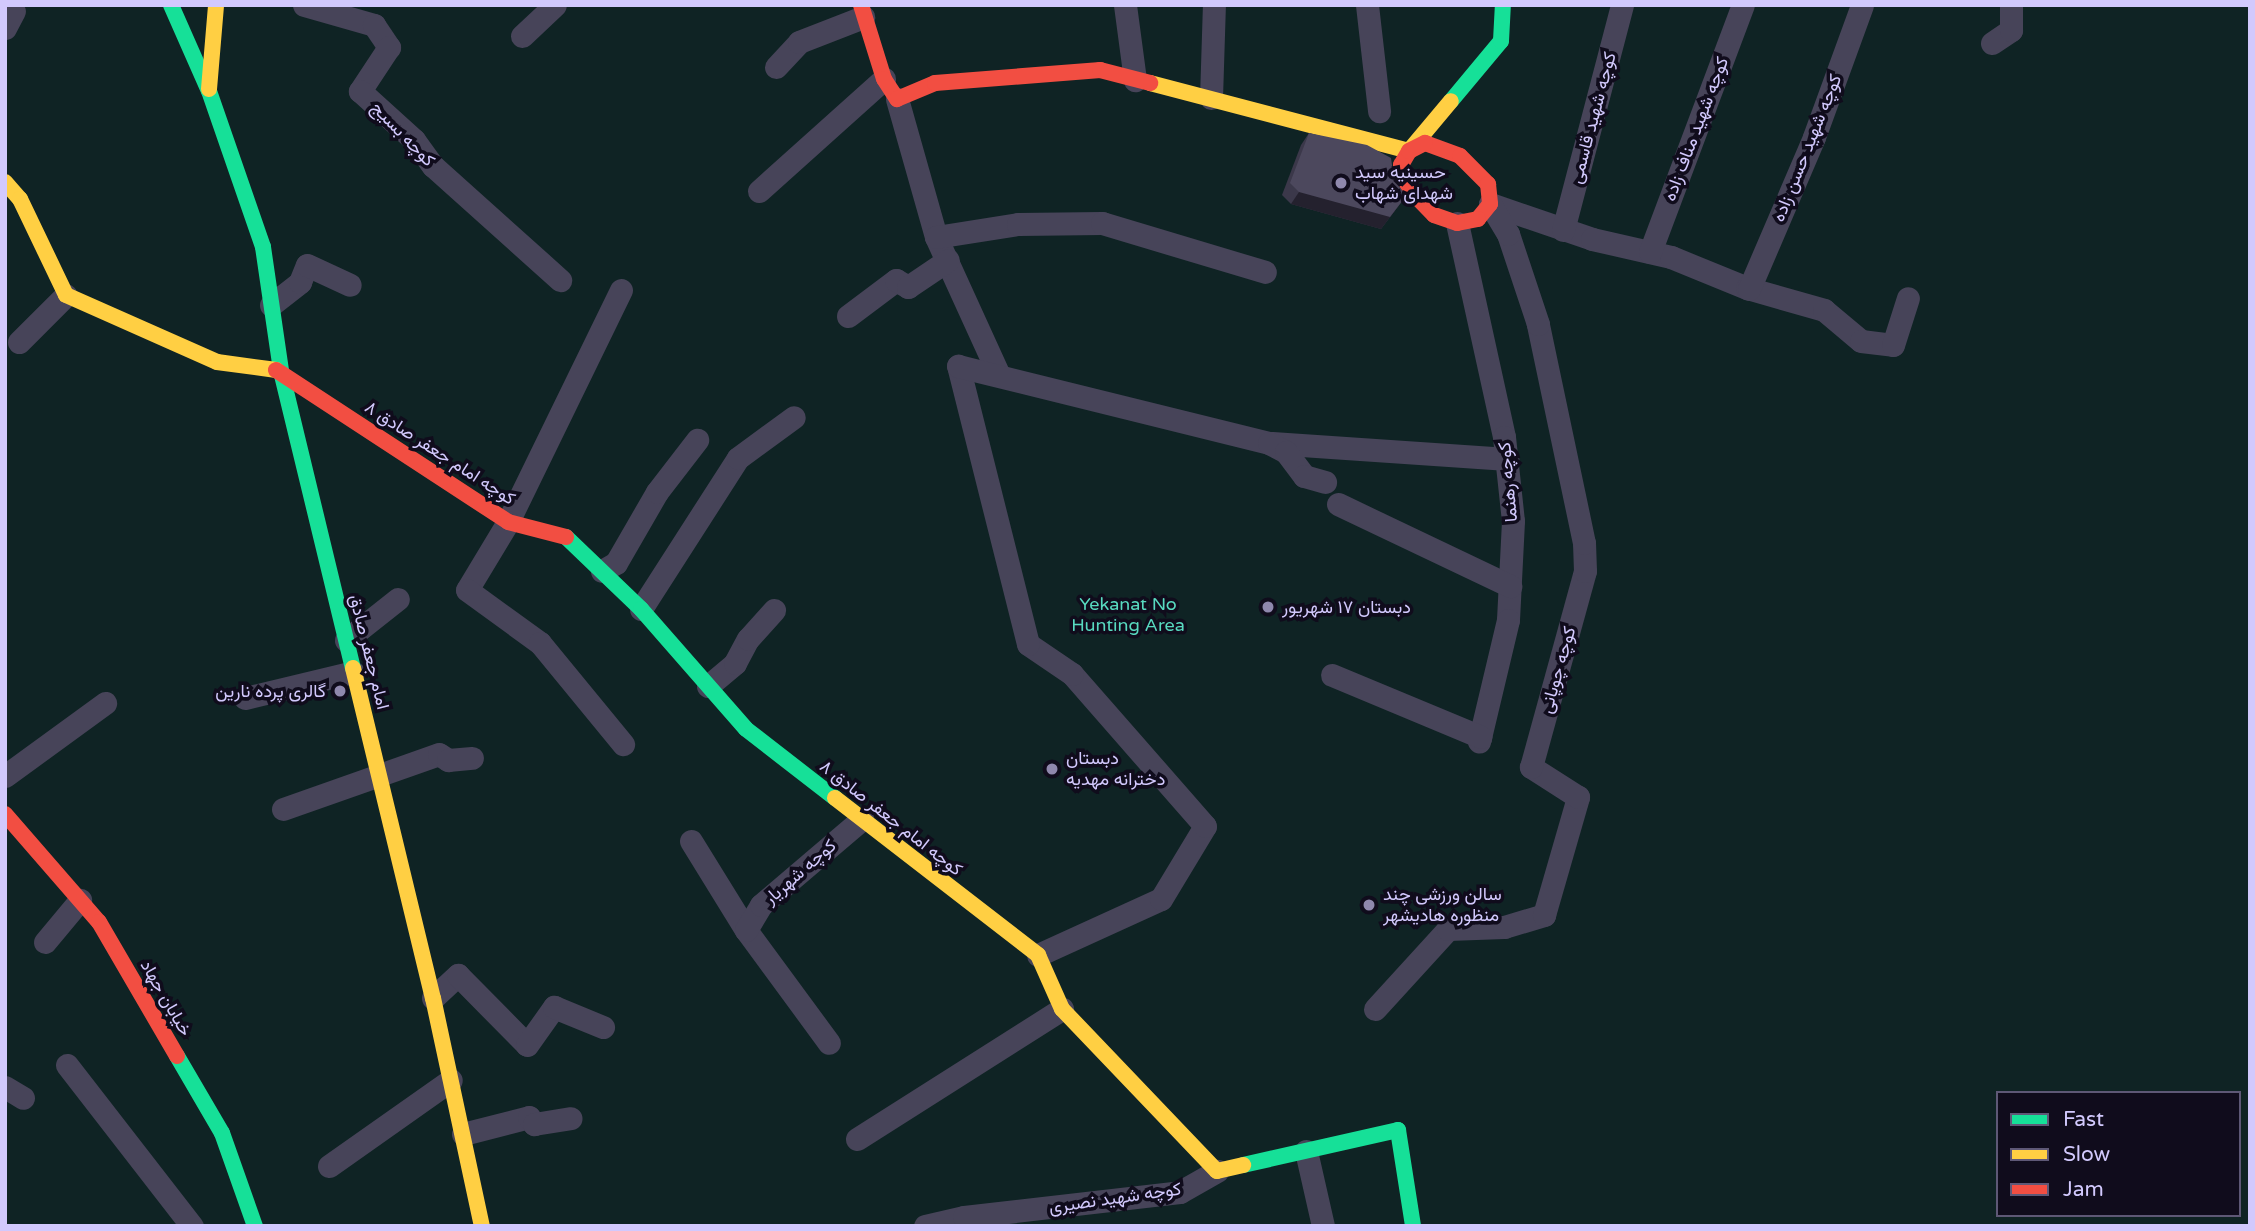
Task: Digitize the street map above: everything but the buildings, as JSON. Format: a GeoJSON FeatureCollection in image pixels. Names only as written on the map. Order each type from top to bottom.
{"type":"FeatureCollection","features":[{"type":"Feature","properties":{"kind":"street","name":"امام جعفر صادق"},"geometry":{"type":"LineString","coordinates":[[171,5],[177,26],[209,91],[263,247],[281,371],[433,998],[482,1226]]}},
{"type":"Feature","properties":{"kind":"street"},"geometry":{"type":"LineString","coordinates":[[209,91],[216,5]]}},
{"type":"Feature","properties":{"kind":"street","name":"کوچه بسیج"},"geometry":{"type":"LineString","coordinates":[[304,5],[374,25],[389,47],[360,91],[414,140],[433,166],[560,280]]}},
{"type":"Feature","properties":{"kind":"street"},"geometry":{"type":"LineString","coordinates":[[522,36],[555,5]]}},
{"type":"Feature","properties":{"kind":"street"},"geometry":{"type":"LineString","coordinates":[[1125,5],[1135,80]]}},
{"type":"Feature","properties":{"kind":"street"},"geometry":{"type":"LineString","coordinates":[[1211,98],[1214,5]]}},
{"type":"Feature","properties":{"kind":"street"},"geometry":{"type":"LineString","coordinates":[[1367,5],[1379,111]]}},
{"type":"Feature","properties":{"kind":"street"},"geometry":{"type":"LineString","coordinates":[[897,99],[935,83],[1100,70],[1409,151],[1424,143],[1460,156],[1488,184],[1490,204],[1478,219],[1457,223],[1434,215],[1413,199],[1401,181],[1401,165],[1409,151],[1501,41],[1503,5]]}},
{"type":"Feature","properties":{"kind":"street","name":"کوچه شهید قاسمی"},"geometry":{"type":"LineString","coordinates":[[1563,230],[1622,5]]}},
{"type":"Feature","properties":{"kind":"street","name":"کوچه شهید مناف زاده"},"geometry":{"type":"LineString","coordinates":[[1650,253],[1743,5]]}},
{"type":"Feature","properties":{"kind":"street","name":"کوچه شهید حسن زاده"},"geometry":{"type":"LineString","coordinates":[[1749,289],[1814,137],[1862,5]]}},
{"type":"Feature","properties":{"kind":"street"},"geometry":{"type":"LineString","coordinates":[[1992,43],[2011,30],[2011,5]]}},
{"type":"Feature","properties":{"kind":"street"},"geometry":{"type":"LineString","coordinates":[[776,67],[799,42],[862,11],[884,79],[897,99],[936,237],[999,375]]}},
{"type":"Feature","properties":{"kind":"street"},"geometry":{"type":"LineString","coordinates":[[177,26],[199,43],[213,31],[214,24]]}},
{"type":"Feature","properties":{"kind":"street"},"geometry":{"type":"LineString","coordinates":[[758,191],[884,79]]}},
{"type":"Feature","properties":{"kind":"street"},"geometry":{"type":"LineString","coordinates":[[5,182],[20,199],[66,295],[217,362],[281,371]]}},
{"type":"Feature","properties":{"kind":"street"},"geometry":{"type":"LineString","coordinates":[[1490,204],[1563,230],[1650,253],[1749,289],[1824,310],[1861,341],[1893,345],[1908,299]]}},
{"type":"Feature","properties":{"kind":"street","name":"کوچه چوپانی"},"geometry":{"type":"LineString","coordinates":[[1375,1009],[1448,929],[1504,927],[1544,915],[1578,797],[1531,767],[1585,571],[1584,543],[1538,324],[1508,234],[1490,204]]}},
{"type":"Feature","properties":{"kind":"street"},"geometry":{"type":"LineString","coordinates":[[936,237],[1018,224],[1102,223],[1265,272]]}},
{"type":"Feature","properties":{"kind":"street","name":"کوچه رهنما"},"geometry":{"type":"LineString","coordinates":[[1332,675],[1480,740],[1508,620],[1513,521],[1507,459],[1457,223]]}},
{"type":"Feature","properties":{"kind":"street"},"geometry":{"type":"LineString","coordinates":[[848,316],[896,280],[908,287],[948,260]]}},
{"type":"Feature","properties":{"kind":"street"},"geometry":{"type":"LineString","coordinates":[[271,305],[300,282],[307,265],[350,285]]}},
{"type":"Feature","properties":{"kind":"street"},"geometry":{"type":"LineString","coordinates":[[621,290],[508,522],[467,590],[540,643],[623,744]]}},
{"type":"Feature","properties":{"kind":"street"},"geometry":{"type":"LineString","coordinates":[[19,342],[66,295]]}},
{"type":"Feature","properties":{"kind":"street"},"geometry":{"type":"LineString","coordinates":[[1038,955],[1161,899],[1205,826],[1072,674],[1028,644],[958,366],[1269,443],[1507,459]]}},
{"type":"Feature","properties":{"kind":"street","name":"کوچه امام جعفر صادق ۸"},"geometry":{"type":"LineString","coordinates":[[281,371],[508,522],[561,533],[641,609],[746,729],[1038,955],[1062,1009],[1217,1171]]}},
{"type":"Feature","properties":{"kind":"street"},"geometry":{"type":"LineString","coordinates":[[641,609],[738,458],[794,417]]}},
{"type":"Feature","properties":{"kind":"street"},"geometry":{"type":"LineString","coordinates":[[602,571],[616,563],[657,492],[696,440]]}},
{"type":"Feature","properties":{"kind":"street"},"geometry":{"type":"LineString","coordinates":[[1269,443],[1286,452],[1304,476],[1325,482]]}},
{"type":"Feature","properties":{"kind":"street"},"geometry":{"type":"LineString","coordinates":[[1338,504],[1510,586]]}},
{"type":"Feature","properties":{"kind":"street"},"geometry":{"type":"LineString","coordinates":[[346,640],[398,599]]}},
{"type":"Feature","properties":{"kind":"street"},"geometry":{"type":"LineString","coordinates":[[708,686],[735,663],[748,639],[774,610]]}},
{"type":"Feature","properties":{"kind":"street"},"geometry":{"type":"LineString","coordinates":[[245,698],[354,672]]}},
{"type":"Feature","properties":{"kind":"street"},"geometry":{"type":"LineString","coordinates":[[5,776],[105,704]]}},
{"type":"Feature","properties":{"kind":"street"},"geometry":{"type":"LineString","coordinates":[[283,809],[378,773],[439,754],[448,760],[472,758]]}},
{"type":"Feature","properties":{"kind":"street","name":"خیابان جهاد"},"geometry":{"type":"LineString","coordinates":[[5,814],[99,922],[222,1133],[255,1226]]}},
{"type":"Feature","properties":{"kind":"street","name":"کوچه شهریار"},"geometry":{"type":"LineString","coordinates":[[746,930],[761,905],[862,819]]}},
{"type":"Feature","properties":{"kind":"street"},"geometry":{"type":"LineString","coordinates":[[691,841],[746,930],[830,1043]]}},
{"type":"Feature","properties":{"kind":"street"},"geometry":{"type":"LineString","coordinates":[[45,942],[80,901]]}},
{"type":"Feature","properties":{"kind":"street"},"geometry":{"type":"LineString","coordinates":[[433,998],[458,975],[527,1045],[554,1007],[603,1027]]}},
{"type":"Feature","properties":{"kind":"street"},"geometry":{"type":"LineString","coordinates":[[857,1139],[1062,1009]]}},
{"type":"Feature","properties":{"kind":"street"},"geometry":{"type":"LineString","coordinates":[[67,1065],[192,1226]]}},
{"type":"Feature","properties":{"kind":"street"},"geometry":{"type":"LineString","coordinates":[[329,1166],[451,1080]]}},
{"type":"Feature","properties":{"kind":"street"},"geometry":{"type":"LineString","coordinates":[[463,1134],[529,1117],[534,1124],[572,1118]]}},
{"type":"Feature","properties":{"kind":"street"},"geometry":{"type":"LineString","coordinates":[[1217,1171],[1398,1130],[1413,1226]]}},
{"type":"Feature","properties":{"kind":"street"},"geometry":{"type":"LineString","coordinates":[[1306,1151],[1324,1226]]}},
{"type":"Feature","properties":{"kind":"street","name":"کوچه شهید نصیری"},"geometry":{"type":"LineString","coordinates":[[925,1226],[964,1217],[1180,1192],[1217,1171]]}},
{"type":"Feature","properties":{"kind":"green space","name":"Yekanat No Hunting Area"},"geometry":{"type":"Polygon","coordinates":[[[5,5],[2250,5],[2250,1226],[5,1226],[5,5]]]}},
{"type":"Feature","properties":{"kind":"traffic: fast"},"geometry":{"type":"LineString","coordinates":[[171,5],[209,91],[263,247],[281,371],[353,668]]}},
{"type":"Feature","properties":{"kind":"traffic: fast"},"geometry":{"type":"LineString","coordinates":[[1451,101],[1501,41],[1503,5]]}},
{"type":"Feature","properties":{"kind":"traffic: fast"},"geometry":{"type":"LineString","coordinates":[[566,537],[641,609],[746,729],[835,798]]}},
{"type":"Feature","properties":{"kind":"traffic: fast"},"geometry":{"type":"LineString","coordinates":[[177,1056],[222,1133],[255,1226]]}},
{"type":"Feature","properties":{"kind":"traffic: fast"},"geometry":{"type":"LineString","coordinates":[[1243,1165],[1398,1130],[1413,1226]]}},
{"type":"Feature","properties":{"kind":"traffic: slow"},"geometry":{"type":"LineString","coordinates":[[209,89],[216,5]]}},
{"type":"Feature","properties":{"kind":"traffic: slow"},"geometry":{"type":"LineString","coordinates":[[1150,83],[1409,151],[1451,101]]}},
{"type":"Feature","properties":{"kind":"traffic: slow"},"geometry":{"type":"LineString","coordinates":[[5,182],[20,199],[66,295],[217,362],[276,370]]}},
{"type":"Feature","properties":{"kind":"traffic: slow"},"geometry":{"type":"LineString","coordinates":[[353,668],[433,998],[482,1226]]}},
{"type":"Feature","properties":{"kind":"traffic: slow"},"geometry":{"type":"LineString","coordinates":[[835,798],[1038,955],[1062,1009],[1217,1171],[1243,1165]]}},
{"type":"Feature","properties":{"kind":"traffic: jam"},"geometry":{"type":"LineString","coordinates":[[861,5],[884,79],[897,99],[935,83],[1100,70],[1150,83]]}},
{"type":"Feature","properties":{"kind":"traffic: jam"},"geometry":{"type":"LineString","coordinates":[[1425,143],[1460,156],[1488,184],[1490,204],[1478,219],[1457,223],[1434,215],[1401,181],[1401,165],[1409,151],[1425,143]]}},
{"type":"Feature","properties":{"kind":"traffic: jam"},"geometry":{"type":"LineString","coordinates":[[276,370],[508,522],[566,537]]}},
{"type":"Feature","properties":{"kind":"traffic: jam"},"geometry":{"type":"LineString","coordinates":[[5,814],[99,922],[177,1056]]}},
{"type":"Feature","properties":{"kind":"place","name":"حسینیه سید شهدای شهاب"},"geometry":{"type":"Point","coordinates":[1341,183]}},
{"type":"Feature","properties":{"kind":"place","name":"دبستان ۱۷ شهریور"},"geometry":{"type":"Point","coordinates":[1268,607]}},
{"type":"Feature","properties":{"kind":"place","name":"گالری پرده نارین"},"geometry":{"type":"Point","coordinates":[340,691]}},
{"type":"Feature","properties":{"kind":"place","name":"دبستان دخترانه مهدیه"},"geometry":{"type":"Point","coordinates":[1052,769]}},
{"type":"Feature","properties":{"kind":"place","name":"سالن ورزشی چند منظوره هادیشهر"},"geometry":{"type":"Point","coordinates":[1369,905]}}]}
